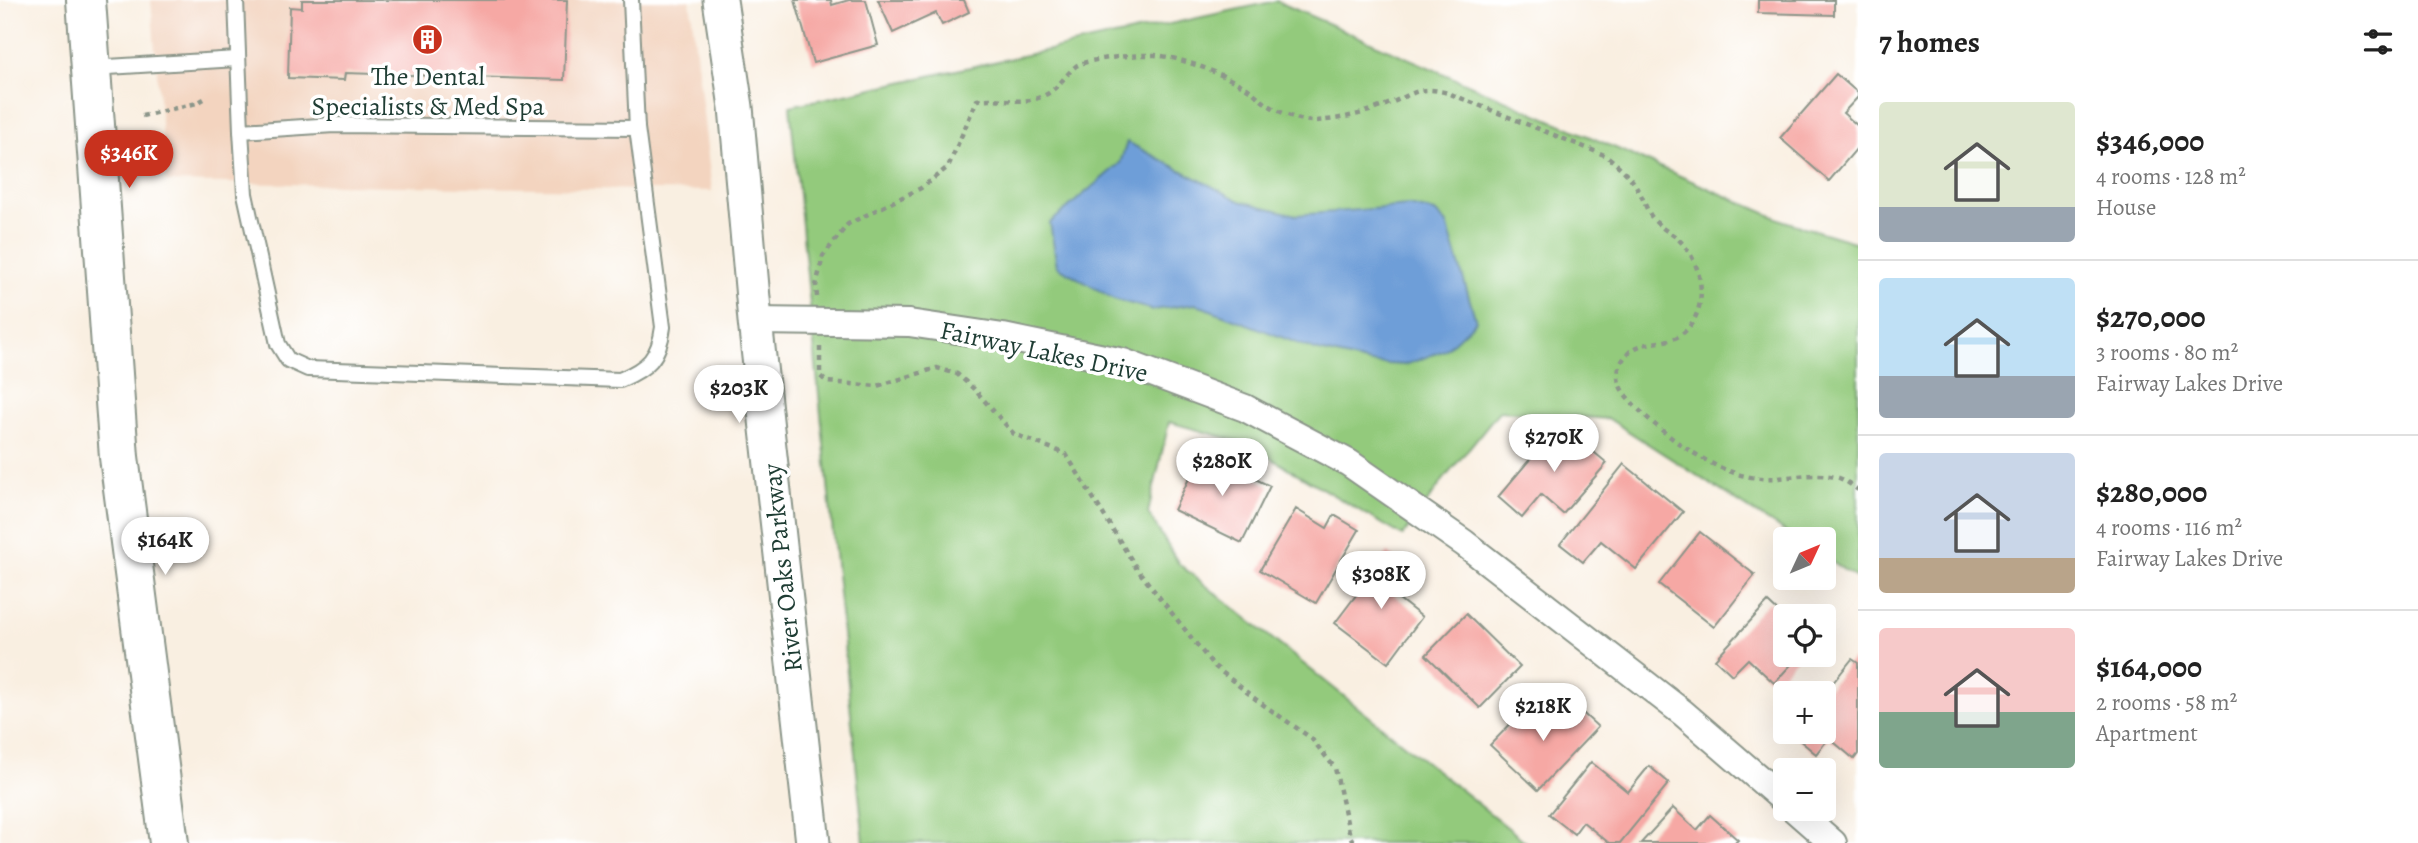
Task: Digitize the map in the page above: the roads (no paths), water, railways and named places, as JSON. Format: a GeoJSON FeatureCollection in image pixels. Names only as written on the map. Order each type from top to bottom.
{"type":"FeatureCollection","features":[{"type":"Feature","properties":{"kind":"main road"},"geometry":{"type":"LineString","coordinates":[[86,0],[120,457],[169,843]]}},
{"type":"Feature","properties":{"kind":"street","name":"River Oaks Parkway"},"geometry":{"type":"LineString","coordinates":[[720,0],[736,107],[755,321],[813,843]]}},
{"type":"Feature","properties":{"kind":"street","name":"Fairway Lakes Drive"},"geometry":{"type":"LineString","coordinates":[[755,321],[909,323],[1003,337],[1123,362],[1245,408],[1349,463],[1464,543],[1683,713],[1773,791]]}},
{"type":"Feature","properties":{"kind":"street"},"geometry":{"type":"LineString","coordinates":[[1808,821],[1833,843]]}},
{"type":"Feature","properties":{"kind":"lane"},"geometry":{"type":"LineString","coordinates":[[236,0],[245,194],[278,344],[288,360],[308,369],[620,380],[652,361],[660,346],[663,327],[637,128],[631,0]]}},
{"type":"Feature","properties":{"kind":"lane"},"geometry":{"type":"LineString","coordinates":[[91,68],[237,59]]}},
{"type":"Feature","properties":{"kind":"lane"},"geometry":{"type":"LineString","coordinates":[[241,131],[334,125],[637,128]]}},
{"type":"Feature","properties":{"kind":"water"},"geometry":{"type":"Polygon","coordinates":[[[1127,142],[1240,201],[1296,215],[1409,206],[1435,212],[1447,224],[1476,321],[1445,350],[1405,365],[1370,363],[1315,350],[1195,304],[1153,310],[1114,299],[1057,266],[1050,223],[1120,163],[1127,142]]]}},
{"type":"Feature","properties":{"kind":"place","name":"The Dental Specialists & Med Spa"},"geometry":{"type":"Point","coordinates":[428,40]}}]}
